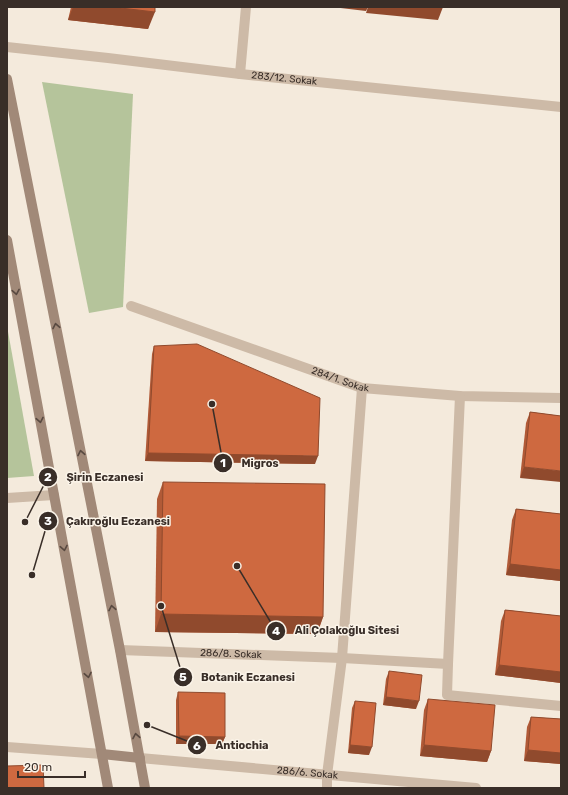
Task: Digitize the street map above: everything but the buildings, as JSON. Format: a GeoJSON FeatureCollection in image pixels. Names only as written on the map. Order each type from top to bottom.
{"type":"FeatureCollection","features":[{"type":"Feature","properties":{"kind":"main road"},"geometry":{"type":"LineString","coordinates":[[7,79],[120,650],[145,788]]}},
{"type":"Feature","properties":{"kind":"main road"},"geometry":{"type":"LineString","coordinates":[[7,240],[108,788]]}},
{"type":"Feature","properties":{"kind":"main road"},"geometry":{"type":"LineString","coordinates":[[102,754],[140,758]]}},
{"type":"Feature","properties":{"kind":"street"},"geometry":{"type":"LineString","coordinates":[[240,74],[246,7]]}},
{"type":"Feature","properties":{"kind":"street","name":"283/12. Sokak"},"geometry":{"type":"LineString","coordinates":[[7,46],[240,74],[561,107]]}},
{"type":"Feature","properties":{"kind":"street","name":"284/1. Sokak"},"geometry":{"type":"LineString","coordinates":[[131,306],[362,388],[460,396],[561,398]]}},
{"type":"Feature","properties":{"kind":"street"},"geometry":{"type":"LineString","coordinates":[[327,788],[342,658],[362,388]]}},
{"type":"Feature","properties":{"kind":"street"},"geometry":{"type":"LineString","coordinates":[[460,396],[447,695],[561,706]]}},
{"type":"Feature","properties":{"kind":"street"},"geometry":{"type":"LineString","coordinates":[[7,498],[54,495]]}},
{"type":"Feature","properties":{"kind":"street","name":"286/8. Sokak"},"geometry":{"type":"LineString","coordinates":[[120,650],[342,658],[448,664]]}},
{"type":"Feature","properties":{"kind":"street"},"geometry":{"type":"LineString","coordinates":[[7,747],[102,754]]}},
{"type":"Feature","properties":{"kind":"street","name":"286/6. Sokak"},"geometry":{"type":"LineString","coordinates":[[140,758],[476,788]]}},
{"type":"Feature","properties":{"kind":"green space"},"geometry":{"type":"Polygon","coordinates":[[[42,82],[133,94],[123,307],[89,313],[42,82]]]}},
{"type":"Feature","properties":{"kind":"green space"},"geometry":{"type":"Polygon","coordinates":[[[7,326],[34,476],[7,478],[7,326]]]}},
{"type":"Feature","properties":{"kind":"place","name":"Migros"},"geometry":{"type":"Point","coordinates":[212,404]}},
{"type":"Feature","properties":{"kind":"place","name":"Şirin Eczanesi"},"geometry":{"type":"Point","coordinates":[25,522]}},
{"type":"Feature","properties":{"kind":"place","name":"Ali Çolakoğlu Sitesi"},"geometry":{"type":"Point","coordinates":[237,566]}},
{"type":"Feature","properties":{"kind":"place","name":"Çakıroğlu Eczanesi"},"geometry":{"type":"Point","coordinates":[32,575]}},
{"type":"Feature","properties":{"kind":"place","name":"Botanik Eczanesi"},"geometry":{"type":"Point","coordinates":[161,606]}},
{"type":"Feature","properties":{"kind":"place","name":"Antiochia"},"geometry":{"type":"Point","coordinates":[147,725]}}]}
